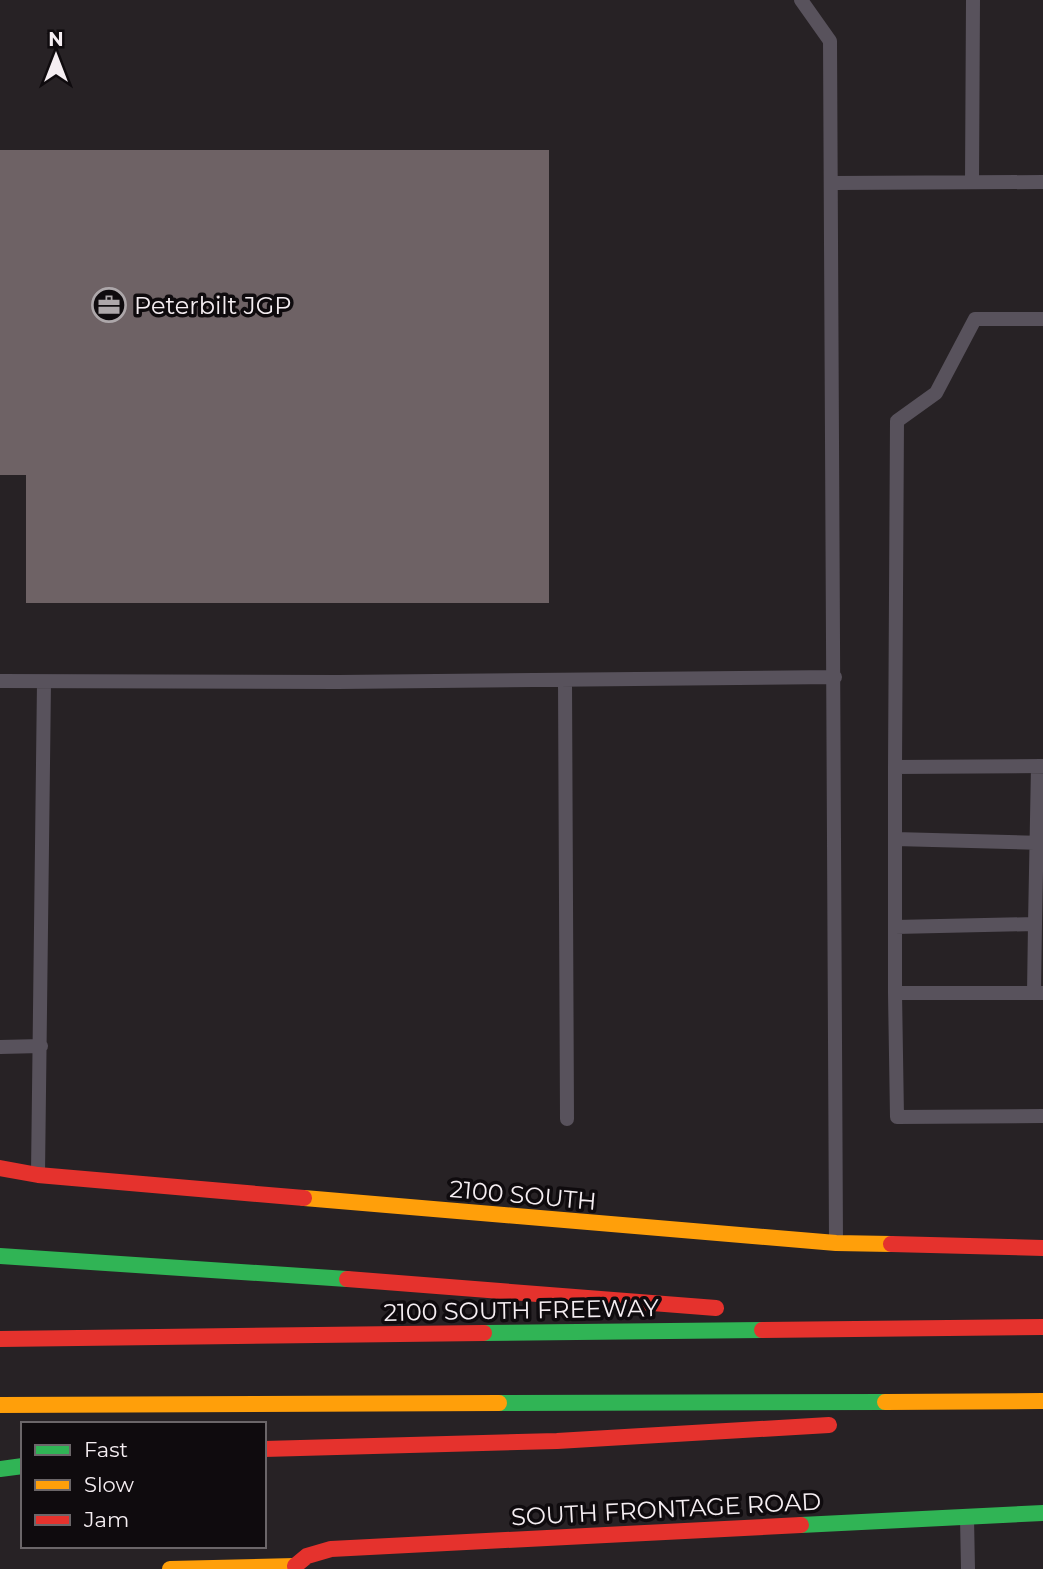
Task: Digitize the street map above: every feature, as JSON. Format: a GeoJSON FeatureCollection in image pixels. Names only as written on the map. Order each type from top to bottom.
{"type":"FeatureCollection","features":[{"type":"Feature","properties":{"kind":"main road","name":"2100 SOUTH"},"geometry":{"type":"LineString","coordinates":[[0,1168],[38,1175],[836,1243],[1043,1248]]}},
{"type":"Feature","properties":{"kind":"main road"},"geometry":{"type":"LineString","coordinates":[[0,1256],[457,1286],[727,1308]]}},
{"type":"Feature","properties":{"kind":"main road"},"geometry":{"type":"LineString","coordinates":[[795,1313],[976,1327]]}},
{"type":"Feature","properties":{"kind":"main road","name":"2100 SOUTH FREEWAY"},"geometry":{"type":"LineString","coordinates":[[0,1339],[1043,1327]]}},
{"type":"Feature","properties":{"kind":"main road"},"geometry":{"type":"LineString","coordinates":[[892,1419],[965,1401]]}},
{"type":"Feature","properties":{"kind":"main road"},"geometry":{"type":"LineString","coordinates":[[0,1405],[1043,1401]]}},
{"type":"Feature","properties":{"kind":"main road"},"geometry":{"type":"LineString","coordinates":[[266,1449],[557,1441],[839,1424]]}},
{"type":"Feature","properties":{"kind":"main road"},"geometry":{"type":"LineString","coordinates":[[0,1469],[21,1466]]}},
{"type":"Feature","properties":{"kind":"main road","name":"SOUTH FRONTAGE ROAD"},"geometry":{"type":"LineString","coordinates":[[295,1568],[307,1556],[331,1549],[1043,1513]]}},
{"type":"Feature","properties":{"kind":"main road"},"geometry":{"type":"LineString","coordinates":[[170,1569],[295,1568]]}},
{"type":"Feature","properties":{"kind":"lane"},"geometry":{"type":"LineString","coordinates":[[801,0],[830,41],[833,183],[836,1243]]}},
{"type":"Feature","properties":{"kind":"lane"},"geometry":{"type":"LineString","coordinates":[[972,0],[972,182]]}},
{"type":"Feature","properties":{"kind":"lane"},"geometry":{"type":"LineString","coordinates":[[833,183],[1043,182]]}},
{"type":"Feature","properties":{"kind":"lane"},"geometry":{"type":"LineString","coordinates":[[1043,319],[975,319],[936,393],[897,421],[895,767],[897,1117],[1043,1116]]}},
{"type":"Feature","properties":{"kind":"lane"},"geometry":{"type":"LineString","coordinates":[[0,681],[565,681],[835,677]]}},
{"type":"Feature","properties":{"kind":"lane"},"geometry":{"type":"LineString","coordinates":[[565,681],[567,1119]]}},
{"type":"Feature","properties":{"kind":"lane"},"geometry":{"type":"LineString","coordinates":[[38,1175],[44,682]]}},
{"type":"Feature","properties":{"kind":"lane"},"geometry":{"type":"LineString","coordinates":[[895,767],[1040,766],[1035,924],[1039,993],[895,993]]}},
{"type":"Feature","properties":{"kind":"lane"},"geometry":{"type":"LineString","coordinates":[[895,839],[1039,843]]}},
{"type":"Feature","properties":{"kind":"lane"},"geometry":{"type":"LineString","coordinates":[[895,928],[1035,924]]}},
{"type":"Feature","properties":{"kind":"lane"},"geometry":{"type":"LineString","coordinates":[[0,1047],[41,1046]]}},
{"type":"Feature","properties":{"kind":"lane"},"geometry":{"type":"LineString","coordinates":[[967,1517],[968,1569]]}},
{"type":"Feature","properties":{"kind":"building"},"geometry":{"type":"Polygon","coordinates":[[[0,150],[549,150],[549,603],[26,603],[26,475],[0,475],[0,150]]]}},
{"type":"Feature","properties":{"kind":"traffic: fast"},"geometry":{"type":"LineString","coordinates":[[0,1256],[347,1279]]}},
{"type":"Feature","properties":{"kind":"traffic: fast"},"geometry":{"type":"LineString","coordinates":[[484,1333],[762,1330]]}},
{"type":"Feature","properties":{"kind":"traffic: fast"},"geometry":{"type":"LineString","coordinates":[[499,1403],[885,1402]]}},
{"type":"Feature","properties":{"kind":"traffic: fast"},"geometry":{"type":"LineString","coordinates":[[0,1469],[21,1466]]}},
{"type":"Feature","properties":{"kind":"traffic: fast"},"geometry":{"type":"LineString","coordinates":[[801,1525],[1043,1513]]}},
{"type":"Feature","properties":{"kind":"traffic: slow"},"geometry":{"type":"LineString","coordinates":[[304,1198],[836,1243],[891,1244]]}},
{"type":"Feature","properties":{"kind":"traffic: slow"},"geometry":{"type":"LineString","coordinates":[[885,1402],[1043,1401]]}},
{"type":"Feature","properties":{"kind":"traffic: slow"},"geometry":{"type":"LineString","coordinates":[[0,1405],[499,1403]]}},
{"type":"Feature","properties":{"kind":"traffic: slow"},"geometry":{"type":"LineString","coordinates":[[170,1569],[295,1566]]}},
{"type":"Feature","properties":{"kind":"traffic: jam"},"geometry":{"type":"LineString","coordinates":[[0,1168],[38,1175],[304,1198]]}},
{"type":"Feature","properties":{"kind":"traffic: jam"},"geometry":{"type":"LineString","coordinates":[[891,1244],[1043,1248]]}},
{"type":"Feature","properties":{"kind":"traffic: jam"},"geometry":{"type":"LineString","coordinates":[[347,1279],[716,1308]]}},
{"type":"Feature","properties":{"kind":"traffic: jam"},"geometry":{"type":"LineString","coordinates":[[762,1330],[1043,1327]]}},
{"type":"Feature","properties":{"kind":"traffic: jam"},"geometry":{"type":"LineString","coordinates":[[0,1339],[484,1333]]}},
{"type":"Feature","properties":{"kind":"traffic: jam"},"geometry":{"type":"LineString","coordinates":[[266,1449],[557,1441],[829,1425]]}},
{"type":"Feature","properties":{"kind":"traffic: jam"},"geometry":{"type":"LineString","coordinates":[[295,1566],[307,1556],[331,1549],[801,1525]]}},
{"type":"Feature","properties":{"kind":"place","name":"Peterbilt JGP"},"geometry":{"type":"Point","coordinates":[109,305]}}]}
